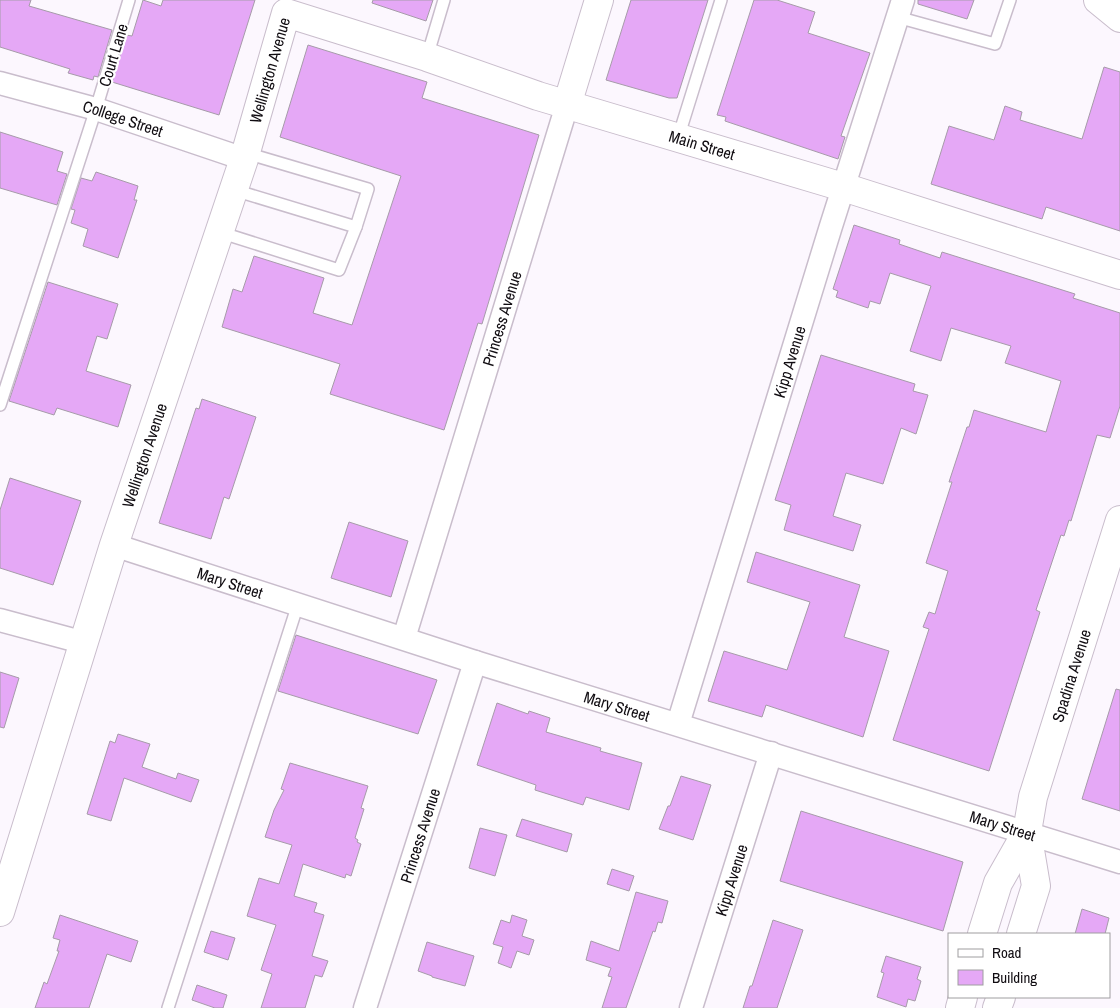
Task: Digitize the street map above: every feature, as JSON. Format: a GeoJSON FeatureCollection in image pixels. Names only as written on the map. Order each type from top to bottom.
{"type":"FeatureCollection","features":[{"type":"Feature","properties":{"kind":"street","name":"Princess Avenue"},"geometry":{"type":"LineString","coordinates":[[404,638],[600,0]]}},
{"type":"Feature","properties":{"kind":"street"},"geometry":{"type":"LineString","coordinates":[[1098,0],[1120,18]]}},
{"type":"Feature","properties":{"kind":"street","name":"Main Street"},"geometry":{"type":"LineString","coordinates":[[288,6],[427,57],[567,104],[843,187],[1120,275]]}},
{"type":"Feature","properties":{"kind":"street","name":"Wellington Avenue"},"geometry":{"type":"LineString","coordinates":[[0,912],[114,546],[245,156],[288,6]]}},
{"type":"Feature","properties":{"kind":"street","name":"Kipp Avenue"},"geometry":{"type":"LineString","coordinates":[[678,724],[843,187],[900,9]]}},
{"type":"Feature","properties":{"kind":"street","name":"College Street"},"geometry":{"type":"LineString","coordinates":[[0,83],[96,109],[245,156]]}},
{"type":"Feature","properties":{"kind":"street","name":"Spadina Avenue"},"geometry":{"type":"LineString","coordinates":[[1020,933],[1036,886],[1027,832],[1033,797],[1120,520]]}},
{"type":"Feature","properties":{"kind":"street","name":"Mary Street"},"geometry":{"type":"LineString","coordinates":[[114,546],[475,662],[1120,862]]}},
{"type":"Feature","properties":{"kind":"street"},"geometry":{"type":"LineString","coordinates":[[0,620],[85,643]]}},
{"type":"Feature","properties":{"kind":"street","name":"Princess Avenue"},"geometry":{"type":"LineString","coordinates":[[365,1008],[475,662]]}},
{"type":"Feature","properties":{"kind":"street","name":"Kipp Avenue"},"geometry":{"type":"LineString","coordinates":[[691,1008],[771,753]]}},
{"type":"Feature","properties":{"kind":"street","name":"Spadina Avenue"},"geometry":{"type":"LineString","coordinates":[[982,933],[998,883],[1027,832]]}},
{"type":"Feature","properties":{"kind":"lane","name":"Court Lane"},"geometry":{"type":"LineString","coordinates":[[0,404],[96,109],[129,0]]}},
{"type":"Feature","properties":{"kind":"lane"},"geometry":{"type":"LineString","coordinates":[[427,57],[444,0]]}},
{"type":"Feature","properties":{"kind":"lane"},"geometry":{"type":"LineString","coordinates":[[678,138],[721,0]]}},
{"type":"Feature","properties":{"kind":"lane"},"geometry":{"type":"LineString","coordinates":[[900,9],[995,44],[1010,0]]}},
{"type":"Feature","properties":{"kind":"lane"},"geometry":{"type":"LineString","coordinates":[[220,232],[339,270],[368,189],[245,156]]}},
{"type":"Feature","properties":{"kind":"lane"},"geometry":{"type":"LineString","coordinates":[[234,190],[356,226]]}},
{"type":"Feature","properties":{"kind":"lane"},"geometry":{"type":"LineString","coordinates":[[168,1008],[298,604]]}},
{"type":"Feature","properties":{"kind":"building"},"geometry":{"type":"Polygon","coordinates":[[[0,0],[31,0],[29,6],[112,30],[98,77],[94,76],[93,80],[68,73],[70,69],[0,47],[0,0]]]}},
{"type":"Feature","properties":{"kind":"building"},"geometry":{"type":"Polygon","coordinates":[[[143,0],[161,6],[163,0],[255,0],[219,115],[112,82],[126,35],[132,36],[143,0]]]}},
{"type":"Feature","properties":{"kind":"building"},"geometry":{"type":"Polygon","coordinates":[[[373,0],[433,0],[426,21],[372,3],[373,0]]]}},
{"type":"Feature","properties":{"kind":"building"},"geometry":{"type":"Polygon","coordinates":[[[631,0],[708,0],[677,98],[669,98],[606,80],[631,0]]]}},
{"type":"Feature","properties":{"kind":"building"},"geometry":{"type":"Polygon","coordinates":[[[754,0],[777,0],[815,12],[808,33],[870,53],[841,136],[845,137],[838,159],[725,121],[726,117],[717,115],[754,0]]]}},
{"type":"Feature","properties":{"kind":"building"},"geometry":{"type":"Polygon","coordinates":[[[918,0],[974,0],[967,19],[918,4],[918,0]]]}},
{"type":"Feature","properties":{"kind":"building"},"geometry":{"type":"Polygon","coordinates":[[[308,45],[427,82],[422,98],[539,135],[482,324],[478,323],[444,430],[330,394],[340,364],[222,327],[233,289],[242,292],[254,256],[324,278],[313,313],[352,325],[401,176],[280,137],[308,45]]]}},
{"type":"Feature","properties":{"kind":"building"},"geometry":{"type":"Polygon","coordinates":[[[1104,67],[1120,72],[1120,231],[1046,207],[1042,219],[931,184],[949,126],[994,140],[1005,106],[1022,112],[1020,120],[1082,139],[1104,67]]]}},
{"type":"Feature","properties":{"kind":"building"},"geometry":{"type":"Polygon","coordinates":[[[0,132],[63,152],[57,171],[67,174],[57,205],[0,188],[0,132]]]}},
{"type":"Feature","properties":{"kind":"building"},"geometry":{"type":"Polygon","coordinates":[[[96,172],[138,186],[134,200],[137,200],[118,258],[83,246],[88,229],[71,223],[75,210],[71,209],[81,178],[92,181],[96,172]]]}},
{"type":"Feature","properties":{"kind":"building"},"geometry":{"type":"Polygon","coordinates":[[[854,225],[900,240],[899,244],[940,258],[942,252],[1075,294],[1073,298],[1120,313],[1120,406],[1110,438],[1097,435],[1071,521],[1069,520],[1064,536],[1061,535],[1036,610],[1040,612],[989,771],[893,740],[929,629],[923,627],[929,612],[935,614],[948,571],[926,563],[952,482],[949,482],[974,410],[1046,432],[1061,381],[1005,363],[1011,346],[951,328],[941,361],[910,351],[931,286],[890,273],[880,304],[870,301],[868,308],[836,297],[838,291],[833,289],[854,225]]]}},
{"type":"Feature","properties":{"kind":"building"},"geometry":{"type":"Polygon","coordinates":[[[48,282],[118,304],[107,339],[97,336],[86,371],[131,385],[118,427],[57,408],[54,415],[9,401],[48,282]]]}},
{"type":"Feature","properties":{"kind":"building"},"geometry":{"type":"Polygon","coordinates":[[[821,355],[915,384],[913,391],[928,395],[916,434],[901,428],[883,484],[846,473],[833,516],[861,525],[853,551],[784,530],[791,505],[775,500],[821,355]]]}},
{"type":"Feature","properties":{"kind":"building"},"geometry":{"type":"Polygon","coordinates":[[[202,399],[256,417],[229,499],[224,497],[211,539],[159,523],[196,408],[199,409],[202,399]]]}},
{"type":"Feature","properties":{"kind":"building"},"geometry":{"type":"Polygon","coordinates":[[[10,478],[81,501],[53,585],[0,568],[0,510],[10,478]]]}},
{"type":"Feature","properties":{"kind":"building"},"geometry":{"type":"Polygon","coordinates":[[[349,522],[408,541],[391,597],[331,578],[349,522]]]}},
{"type":"Feature","properties":{"kind":"building"},"geometry":{"type":"Polygon","coordinates":[[[756,552],[860,585],[844,637],[889,651],[863,737],[766,705],[762,717],[708,701],[724,651],[787,670],[810,602],[747,582],[756,552]]]}},
{"type":"Feature","properties":{"kind":"building"},"geometry":{"type":"Polygon","coordinates":[[[296,635],[437,680],[418,734],[278,691],[296,635]]]}},
{"type":"Feature","properties":{"kind":"building"},"geometry":{"type":"Polygon","coordinates":[[[0,672],[19,678],[4,728],[0,727],[0,672]]]}},
{"type":"Feature","properties":{"kind":"building"},"geometry":{"type":"Polygon","coordinates":[[[1116,689],[1120,690],[1120,811],[1082,799],[1116,689]]]}},
{"type":"Feature","properties":{"kind":"building"},"geometry":{"type":"Polygon","coordinates":[[[497,703],[528,714],[529,711],[550,718],[546,732],[601,748],[600,751],[642,763],[629,810],[586,797],[583,805],[535,790],[536,785],[477,765],[497,703]]]}},
{"type":"Feature","properties":{"kind":"building"},"geometry":{"type":"Polygon","coordinates":[[[118,734],[150,744],[142,767],[176,779],[178,773],[199,780],[191,802],[124,778],[111,821],[87,814],[110,741],[115,743],[118,734]]]}},
{"type":"Feature","properties":{"kind":"building"},"geometry":{"type":"Polygon","coordinates":[[[290,763],[368,786],[361,808],[364,809],[355,838],[361,844],[351,876],[346,874],[345,878],[303,864],[294,896],[317,903],[314,912],[324,915],[312,956],[328,961],[322,977],[315,975],[305,1008],[261,1008],[272,974],[261,970],[276,925],[247,916],[259,878],[279,884],[292,845],[265,837],[274,810],[284,790],[281,789],[290,763]]]}},
{"type":"Feature","properties":{"kind":"building"},"geometry":{"type":"Polygon","coordinates":[[[681,776],[711,785],[693,840],[659,829],[681,776]]]}},
{"type":"Feature","properties":{"kind":"building"},"geometry":{"type":"Polygon","coordinates":[[[801,811],[963,862],[943,931],[780,881],[801,811]]]}},
{"type":"Feature","properties":{"kind":"building"},"geometry":{"type":"Polygon","coordinates":[[[522,819],[572,834],[567,852],[516,836],[522,819]]]}},
{"type":"Feature","properties":{"kind":"building"},"geometry":{"type":"Polygon","coordinates":[[[480,828],[507,835],[495,876],[469,868],[480,828]]]}},
{"type":"Feature","properties":{"kind":"building"},"geometry":{"type":"Polygon","coordinates":[[[612,869],[634,876],[629,891],[607,884],[612,869]]]}},
{"type":"Feature","properties":{"kind":"building"},"geometry":{"type":"Polygon","coordinates":[[[636,892],[668,901],[662,923],[658,922],[655,932],[653,931],[626,1008],[602,1008],[612,977],[608,976],[611,968],[586,960],[591,941],[619,951],[636,892]]]}},
{"type":"Feature","properties":{"kind":"building"},"geometry":{"type":"Polygon","coordinates":[[[1082,909],[1109,918],[1105,933],[1075,933],[1082,909]]]}},
{"type":"Feature","properties":{"kind":"building"},"geometry":{"type":"Polygon","coordinates":[[[60,915],[138,941],[131,962],[107,954],[89,1008],[35,1008],[44,982],[47,984],[59,951],[57,951],[60,940],[53,938],[60,915]]]}},
{"type":"Feature","properties":{"kind":"building"},"geometry":{"type":"Polygon","coordinates":[[[512,915],[527,920],[522,936],[534,940],[529,955],[517,951],[511,968],[498,963],[503,947],[493,944],[501,920],[510,923],[512,915]]]}},
{"type":"Feature","properties":{"kind":"building"},"geometry":{"type":"Polygon","coordinates":[[[773,920],[803,930],[777,1008],[743,1008],[750,986],[752,986],[773,920]]]}},
{"type":"Feature","properties":{"kind":"building"},"geometry":{"type":"Polygon","coordinates":[[[211,931],[235,938],[228,960],[204,952],[211,931]]]}},
{"type":"Feature","properties":{"kind":"building"},"geometry":{"type":"Polygon","coordinates":[[[427,942],[474,956],[465,986],[418,971],[427,942]]]}},
{"type":"Feature","properties":{"kind":"building"},"geometry":{"type":"Polygon","coordinates":[[[886,956],[921,967],[917,979],[921,981],[915,1001],[908,999],[906,1007],[877,997],[884,973],[881,972],[886,956]]]}},
{"type":"Feature","properties":{"kind":"building"},"geometry":{"type":"Polygon","coordinates":[[[197,985],[227,995],[223,1008],[215,1008],[192,1000],[197,985]]]}}]}
